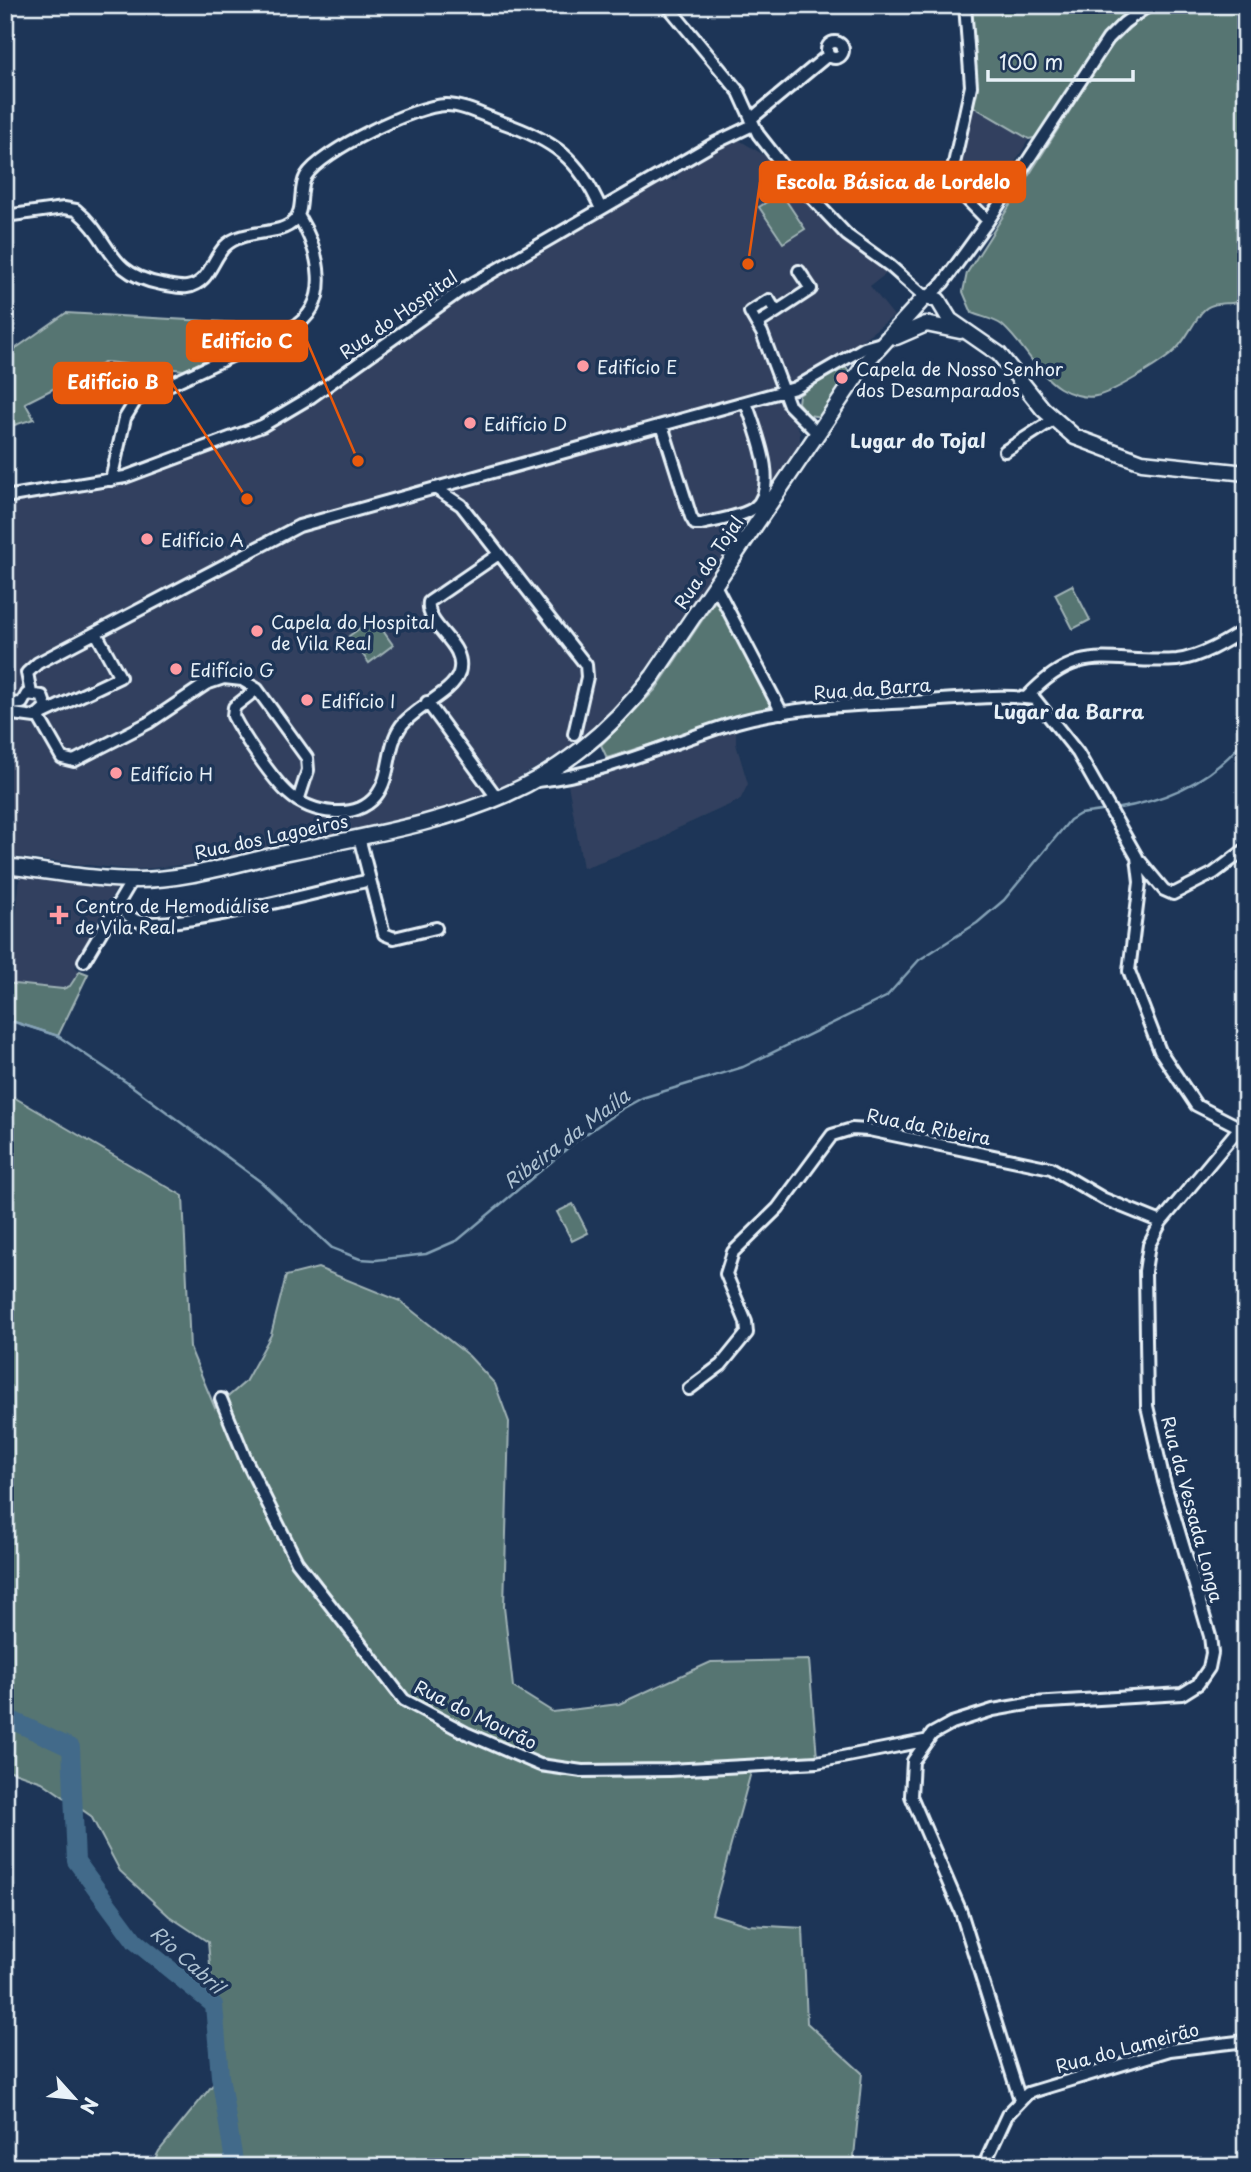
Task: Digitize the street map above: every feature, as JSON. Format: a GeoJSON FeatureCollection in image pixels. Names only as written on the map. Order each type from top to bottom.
{"type":"FeatureCollection","features":[{"type":"Feature","properties":{"kind":"main road"},"geometry":{"type":"LineString","coordinates":[[975,336],[928,325],[918,320],[921,303],[938,300],[943,310],[998,352],[1053,420],[1075,437],[1127,459],[1246,473]]}},
{"type":"Feature","properties":{"kind":"main road","name":"Rua do Tojal"},"geometry":{"type":"LineString","coordinates":[[537,780],[581,749],[642,690],[866,362],[921,303]]}},
{"type":"Feature","properties":{"kind":"main road"},"geometry":{"type":"LineString","coordinates":[[886,342],[939,321],[943,310]]}},
{"type":"Feature","properties":{"kind":"main road","name":"Rua dos Lagoeiros"},"geometry":{"type":"LineString","coordinates":[[5,866],[132,880],[167,877],[450,817],[498,799],[537,780]]}},
{"type":"Feature","properties":{"kind":"street"},"geometry":{"type":"LineString","coordinates":[[667,5],[739,92],[752,122],[782,166],[843,231],[908,283],[921,303],[953,269],[988,220],[1104,44],[1124,23],[1149,5]]}},
{"type":"Feature","properties":{"kind":"street"},"geometry":{"type":"LineString","coordinates":[[965,5],[971,86],[950,182],[988,220]]}},
{"type":"Feature","properties":{"kind":"street","name":"Rua do Hospital"},"geometry":{"type":"LineString","coordinates":[[5,497],[111,480],[226,442],[288,412],[460,290],[752,122],[827,56]]}},
{"type":"Feature","properties":{"kind":"street"},"geometry":{"type":"LineString","coordinates":[[5,216],[64,208],[76,210],[129,274],[182,288],[195,285],[205,278],[230,242],[248,234],[287,226],[298,215],[302,186],[316,165],[382,125],[444,105],[459,107],[524,130],[564,152],[584,175],[601,209]]}},
{"type":"Feature","properties":{"kind":"street"},"geometry":{"type":"LineString","coordinates":[[111,480],[125,418],[136,400],[292,328],[313,312],[318,296],[317,266],[309,234],[298,215]]}},
{"type":"Feature","properties":{"kind":"street"},"geometry":{"type":"LineString","coordinates":[[943,310],[953,269]]}},
{"type":"Feature","properties":{"kind":"street"},"geometry":{"type":"LineString","coordinates":[[799,271],[811,289],[776,312],[769,300],[750,312],[793,411],[818,434]]}},
{"type":"Feature","properties":{"kind":"street"},"geometry":{"type":"LineString","coordinates":[[31,693],[26,677],[29,669],[291,530],[783,391],[808,383],[867,346],[886,342]]}},
{"type":"Feature","properties":{"kind":"street"},"geometry":{"type":"LineString","coordinates":[[662,425],[691,517],[695,524],[701,524],[751,509],[758,503],[767,471],[746,402]]}},
{"type":"Feature","properties":{"kind":"street"},"geometry":{"type":"LineString","coordinates":[[1005,451],[1053,420]]}},
{"type":"Feature","properties":{"kind":"street"},"geometry":{"type":"LineString","coordinates":[[435,488],[459,502],[586,665],[587,677],[574,734]]}},
{"type":"Feature","properties":{"kind":"street"},"geometry":{"type":"LineString","coordinates":[[257,689],[234,708],[233,716],[286,791],[298,801],[334,812],[353,810],[368,803],[383,785],[397,732],[409,716],[453,683],[460,665],[456,648],[430,611],[429,602],[499,554]]}},
{"type":"Feature","properties":{"kind":"street"},"geometry":{"type":"LineString","coordinates":[[715,585],[782,713]]}},
{"type":"Feature","properties":{"kind":"street"},"geometry":{"type":"LineString","coordinates":[[1246,629],[1213,648],[1178,660],[1120,657],[1070,664],[1053,672],[1027,697],[1040,703],[1078,753],[1138,858],[1164,890],[1170,894],[1180,892],[1214,873],[1246,849]]}},
{"type":"Feature","properties":{"kind":"street"},"geometry":{"type":"LineString","coordinates":[[5,713],[36,715],[120,677],[96,632]]}},
{"type":"Feature","properties":{"kind":"street"},"geometry":{"type":"LineString","coordinates":[[5,704],[22,703],[36,715],[60,755],[66,761],[74,761],[148,723],[211,681],[234,678],[257,689],[308,761],[298,801]]}},
{"type":"Feature","properties":{"kind":"street"},"geometry":{"type":"LineString","coordinates":[[22,703],[31,693]]}},
{"type":"Feature","properties":{"kind":"street"},"geometry":{"type":"LineString","coordinates":[[31,693],[44,699],[46,707],[36,715]]}},
{"type":"Feature","properties":{"kind":"street","name":"Rua da Barra"},"geometry":{"type":"LineString","coordinates":[[537,780],[589,770],[737,722],[782,713],[844,705],[1027,697]]}},
{"type":"Feature","properties":{"kind":"street"},"geometry":{"type":"LineString","coordinates":[[427,702],[498,799]]}},
{"type":"Feature","properties":{"kind":"street"},"geometry":{"type":"LineString","coordinates":[[581,749],[589,770]]}},
{"type":"Feature","properties":{"kind":"street"},"geometry":{"type":"LineString","coordinates":[[359,837],[386,936],[394,938],[436,928]]}},
{"type":"Feature","properties":{"kind":"street"},"geometry":{"type":"LineString","coordinates":[[1138,858],[1140,882],[1129,956],[1134,990],[1160,1051],[1190,1099],[1201,1110],[1243,1123]]}},
{"type":"Feature","properties":{"kind":"street"},"geometry":{"type":"LineString","coordinates":[[84,961],[132,880]]}},
{"type":"Feature","properties":{"kind":"street"},"geometry":{"type":"LineString","coordinates":[[118,904],[138,921],[160,922],[206,916],[370,880]]}},
{"type":"Feature","properties":{"kind":"street","name":"Rua da Vessada Longa"},"geometry":{"type":"LineString","coordinates":[[924,1741],[951,1723],[1012,1706],[1182,1694],[1198,1684],[1209,1668],[1212,1653],[1210,1636],[1164,1481],[1146,1399],[1145,1270],[1149,1245],[1161,1222],[1243,1123]]}},
{"type":"Feature","properties":{"kind":"street","name":"Rua da Ribeira"},"geometry":{"type":"LineString","coordinates":[[689,1390],[720,1365],[747,1333],[746,1322],[727,1276],[733,1252],[778,1208],[821,1146],[841,1131],[869,1130],[1051,1168],[1104,1199],[1161,1222]]}},
{"type":"Feature","properties":{"kind":"street","name":"Rua do Mourão"},"geometry":{"type":"LineString","coordinates":[[221,1399],[246,1460],[297,1562],[404,1700],[466,1733],[540,1765],[582,1771],[670,1770],[817,1762],[924,1741]]}},
{"type":"Feature","properties":{"kind":"street"},"geometry":{"type":"LineString","coordinates":[[924,1741],[913,1761],[911,1796],[961,1912],[1020,2100],[1004,2120],[983,2167]]}},
{"type":"Feature","properties":{"kind":"street","name":"Rua do Lameirão"},"geometry":{"type":"LineString","coordinates":[[1020,2100],[1033,2091],[1170,2050],[1246,2040]]}},
{"type":"Feature","properties":{"kind":"shaded area"},"geometry":{"type":"Polygon","coordinates":[[[969,104],[1029,139],[1011,169],[1014,171],[1008,181],[1001,184],[997,190],[1000,194],[986,215],[952,182],[969,104]]]}},
{"type":"Feature","properties":{"kind":"shaded area"},"geometry":{"type":"Polygon","coordinates":[[[739,140],[764,155],[828,220],[891,270],[870,286],[894,316],[839,357],[792,385],[784,377],[774,380],[780,400],[800,431],[800,448],[649,674],[585,739],[500,789],[432,814],[192,864],[134,870],[5,856],[5,714],[17,716],[5,686],[5,503],[121,482],[264,430],[317,398],[472,288],[668,175],[673,181],[678,178],[674,171],[723,144],[739,140]]]}},
{"type":"Feature","properties":{"kind":"shaded area"},"geometry":{"type":"Polygon","coordinates":[[[736,728],[736,744],[748,784],[740,800],[674,830],[660,840],[583,868],[568,784],[736,728]]]}},
{"type":"Feature","properties":{"kind":"shaded area","name":"Centro de Hemodiálise de Vila Real"},"geometry":{"type":"Polygon","coordinates":[[[20,876],[116,889],[75,967],[80,971],[66,989],[5,983],[5,940],[13,941],[20,876]]]}},
{"type":"Feature","properties":{"kind":"green space"},"geometry":{"type":"Polygon","coordinates":[[[971,5],[1140,5],[1120,17],[1038,137],[1029,139],[969,104],[974,67],[971,5]]]}},
{"type":"Feature","properties":{"kind":"green space"},"geometry":{"type":"Polygon","coordinates":[[[1168,5],[1246,5],[1246,298],[1207,308],[1175,350],[1134,378],[1096,396],[1077,395],[1051,382],[1002,325],[972,313],[963,292],[967,273],[1110,47],[1139,19],[1168,5]]]}},
{"type":"Feature","properties":{"kind":"green space"},"geometry":{"type":"Polygon","coordinates":[[[781,193],[805,229],[783,243],[759,207],[781,193]]]}},
{"type":"Feature","properties":{"kind":"green space"},"geometry":{"type":"Polygon","coordinates":[[[66,313],[258,324],[251,340],[184,370],[106,362],[25,403],[34,419],[5,428],[5,377],[8,375],[5,356],[66,313]]]}},
{"type":"Feature","properties":{"kind":"green space"},"geometry":{"type":"Polygon","coordinates":[[[844,366],[853,375],[822,417],[808,415],[798,403],[799,395],[844,366]]]}},
{"type":"Feature","properties":{"kind":"green space"},"geometry":{"type":"Polygon","coordinates":[[[1072,585],[1090,620],[1073,629],[1055,594],[1072,585]]]}},
{"type":"Feature","properties":{"kind":"green space"},"geometry":{"type":"Polygon","coordinates":[[[717,598],[775,710],[734,718],[607,758],[601,745],[656,689],[717,598]]]}},
{"type":"Feature","properties":{"kind":"green space"},"geometry":{"type":"Polygon","coordinates":[[[374,618],[393,645],[369,663],[349,636],[374,618]]]}},
{"type":"Feature","properties":{"kind":"green space"},"geometry":{"type":"Polygon","coordinates":[[[80,971],[88,974],[58,1036],[5,1019],[5,983],[63,989],[70,986],[80,971]]]}},
{"type":"Feature","properties":{"kind":"green space"},"geometry":{"type":"Polygon","coordinates":[[[5,1092],[183,1196],[190,1348],[215,1408],[245,1382],[271,1335],[286,1276],[318,1268],[400,1301],[469,1356],[495,1384],[509,1422],[504,1607],[513,1687],[553,1712],[619,1704],[711,1662],[809,1660],[818,1769],[751,1772],[712,1914],[748,1925],[803,1928],[807,2023],[862,2073],[853,2167],[151,2167],[159,2151],[220,2076],[208,1942],[169,1916],[120,1871],[91,1816],[42,1782],[5,1769],[5,1092]]]}},
{"type":"Feature","properties":{"kind":"green space"},"geometry":{"type":"Polygon","coordinates":[[[573,1204],[588,1233],[572,1241],[557,1212],[573,1204]]]}},
{"type":"Feature","properties":{"kind":"waterway","name":"Ribeira da Maíla"},"geometry":{"type":"LineString","coordinates":[[1114,809],[1152,800],[1188,786],[1219,765],[1246,737]]}},
{"type":"Feature","properties":{"kind":"waterway","name":"Ribeira da Maíla"},"geometry":{"type":"LineString","coordinates":[[5,1019],[58,1036],[129,1084],[261,1182],[332,1248],[360,1259],[376,1260],[426,1254],[458,1240],[576,1141],[622,1109],[642,1098],[743,1067],[886,997],[919,960],[977,923],[1004,900],[1070,820],[1080,814],[1108,810]]}},
{"type":"Feature","properties":{"kind":"waterway","name":"Rio Cabril"},"geometry":{"type":"LineString","coordinates":[[5,1717],[71,1748],[76,1861],[135,1941],[214,2005],[220,2076],[235,2167]]}},
{"type":"Feature","properties":{"kind":"place","name":"Escola Básica de Lordelo"},"geometry":{"type":"Point","coordinates":[748,264]}},
{"type":"Feature","properties":{"kind":"place","name":"Edifício E"},"geometry":{"type":"Point","coordinates":[583,366]}},
{"type":"Feature","properties":{"kind":"place","name":"Capela de Nosso Senhor dos Desamparados"},"geometry":{"type":"Point","coordinates":[842,378]}},
{"type":"Feature","properties":{"kind":"place","name":"Edifício D"},"geometry":{"type":"Point","coordinates":[470,423]}},
{"type":"Feature","properties":{"kind":"place","name":"Edifício C"},"geometry":{"type":"Point","coordinates":[358,461]}},
{"type":"Feature","properties":{"kind":"place","name":"Edifício B"},"geometry":{"type":"Point","coordinates":[247,499]}},
{"type":"Feature","properties":{"kind":"place","name":"Edifício A"},"geometry":{"type":"Point","coordinates":[147,539]}},
{"type":"Feature","properties":{"kind":"place","name":"Capela do Hospital de Vila Real"},"geometry":{"type":"Point","coordinates":[257,631]}},
{"type":"Feature","properties":{"kind":"place","name":"Edifício G"},"geometry":{"type":"Point","coordinates":[176,669]}},
{"type":"Feature","properties":{"kind":"place","name":"Edifício I"},"geometry":{"type":"Point","coordinates":[307,700]}},
{"type":"Feature","properties":{"kind":"place","name":"Edifício H"},"geometry":{"type":"Point","coordinates":[116,773]}},
{"type":"Feature","properties":{"kind":"place","name":"Centro de Hemodiálise de Vila Real"},"geometry":{"type":"Point","coordinates":[59,915]}},
{"type":"Feature","properties":{"kind":"district","name":"Lugar do Tojal"},"geometry":{"type":"Point","coordinates":[918,440]}},
{"type":"Feature","properties":{"kind":"district","name":"Lugar da Barra"},"geometry":{"type":"Point","coordinates":[1069,711]}}]}
